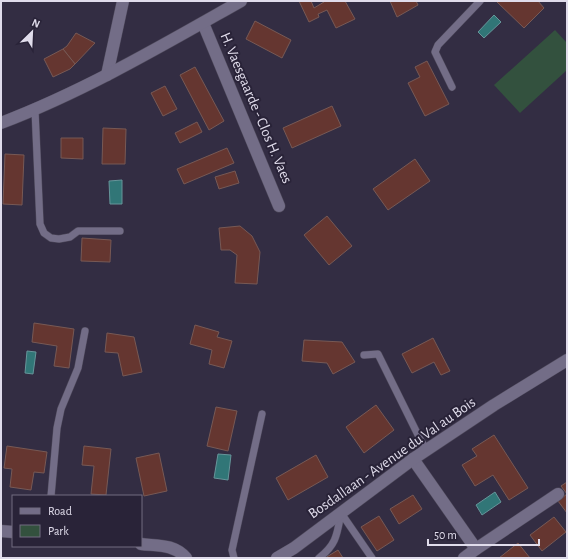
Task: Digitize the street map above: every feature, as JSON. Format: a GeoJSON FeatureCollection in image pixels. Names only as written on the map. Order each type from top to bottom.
{"type":"FeatureCollection","features":[{"type":"Feature","properties":{"kind":"street"},"geometry":{"type":"LineString","coordinates":[[107,75],[123,1]]}},
{"type":"Feature","properties":{"kind":"street"},"geometry":{"type":"LineString","coordinates":[[1,122],[35,110],[107,75],[241,1]]}},
{"type":"Feature","properties":{"kind":"street","name":"H. Vaesgaarde - Clos H. Vaes"},"geometry":{"type":"LineString","coordinates":[[203,22],[279,206]]}},
{"type":"Feature","properties":{"kind":"street","name":"Bosdallaan - Avenue du Val au Bois"},"geometry":{"type":"LineString","coordinates":[[277,558],[294,548],[413,459],[494,405],[567,360]]}},
{"type":"Feature","properties":{"kind":"street"},"geometry":{"type":"LineString","coordinates":[[413,459],[476,549]]}},
{"type":"Feature","properties":{"kind":"street"},"geometry":{"type":"LineString","coordinates":[[464,558],[558,494]]}},
{"type":"Feature","properties":{"kind":"street"},"geometry":{"type":"LineString","coordinates":[[1,531],[12,532]]}},
{"type":"Feature","properties":{"kind":"street"},"geometry":{"type":"LineString","coordinates":[[142,544],[170,547],[181,552],[186,558]]}},
{"type":"Feature","properties":{"kind":"lane"},"geometry":{"type":"LineString","coordinates":[[452,87],[435,52],[438,45],[480,1]]}},
{"type":"Feature","properties":{"kind":"lane"},"geometry":{"type":"LineString","coordinates":[[35,110],[40,224],[44,233],[51,238],[59,239],[70,237],[78,231],[120,231]]}},
{"type":"Feature","properties":{"kind":"lane"},"geometry":{"type":"LineString","coordinates":[[51,495],[57,428],[62,409],[78,368],[85,331]]}},
{"type":"Feature","properties":{"kind":"lane"},"geometry":{"type":"LineString","coordinates":[[364,355],[378,354],[421,442],[427,450]]}},
{"type":"Feature","properties":{"kind":"lane"},"geometry":{"type":"LineString","coordinates":[[234,558],[232,550],[262,414]]}},
{"type":"Feature","properties":{"kind":"lane"},"geometry":{"type":"LineString","coordinates":[[319,558],[330,550],[336,537],[341,512]]}},
{"type":"Feature","properties":{"kind":"lane"},"geometry":{"type":"LineString","coordinates":[[341,512],[372,558]]}},
{"type":"Feature","properties":{"kind":"green space"},"geometry":{"type":"Polygon","coordinates":[[[555,30],[567,43],[567,70],[520,113],[494,85],[555,30]]]}},
{"type":"Feature","properties":{"kind":"shaded area"},"geometry":{"type":"Polygon","coordinates":[[[494,15],[501,22],[484,38],[478,32],[494,15]]]}},
{"type":"Feature","properties":{"kind":"shaded area"},"geometry":{"type":"Polygon","coordinates":[[[122,180],[122,204],[110,204],[109,181],[122,180]]]}},
{"type":"Feature","properties":{"kind":"shaded area"},"geometry":{"type":"Polygon","coordinates":[[[27,351],[36,352],[33,374],[25,373],[27,351]]]}},
{"type":"Feature","properties":{"kind":"shaded area"},"geometry":{"type":"Polygon","coordinates":[[[218,454],[231,455],[228,480],[214,478],[218,454]]]}},
{"type":"Feature","properties":{"kind":"shaded area"},"geometry":{"type":"Polygon","coordinates":[[[495,492],[501,502],[482,515],[476,505],[495,492]]]}},
{"type":"Feature","properties":{"kind":"building"},"geometry":{"type":"Polygon","coordinates":[[[299,1],[311,1],[314,8],[324,2],[323,1],[345,1],[355,19],[336,28],[327,10],[318,14],[319,17],[309,22],[299,1]]]}},
{"type":"Feature","properties":{"kind":"building"},"geometry":{"type":"Polygon","coordinates":[[[390,1],[416,1],[418,5],[397,17],[390,1]]]}},
{"type":"Feature","properties":{"kind":"building"},"geometry":{"type":"Polygon","coordinates":[[[496,1],[538,1],[544,8],[524,28],[496,1]]]}},
{"type":"Feature","properties":{"kind":"building"},"geometry":{"type":"Polygon","coordinates":[[[255,21],[291,40],[282,58],[246,39],[255,21]]]}},
{"type":"Feature","properties":{"kind":"building"},"geometry":{"type":"Polygon","coordinates":[[[76,33],[95,43],[75,64],[63,49],[67,46],[76,33]]]}},
{"type":"Feature","properties":{"kind":"building"},"geometry":{"type":"Polygon","coordinates":[[[63,49],[75,64],[70,69],[53,77],[44,59],[63,49]]]}},
{"type":"Feature","properties":{"kind":"building"},"geometry":{"type":"Polygon","coordinates":[[[427,61],[449,104],[425,116],[408,83],[420,77],[415,67],[427,61]]]}},
{"type":"Feature","properties":{"kind":"building"},"geometry":{"type":"Polygon","coordinates":[[[195,67],[224,121],[209,130],[180,75],[195,67]]]}},
{"type":"Feature","properties":{"kind":"building"},"geometry":{"type":"Polygon","coordinates":[[[165,86],[177,109],[163,116],[151,93],[165,86]]]}},
{"type":"Feature","properties":{"kind":"building"},"geometry":{"type":"Polygon","coordinates":[[[332,106],[341,126],[292,148],[283,128],[332,106]]]}},
{"type":"Feature","properties":{"kind":"building"},"geometry":{"type":"Polygon","coordinates":[[[197,122],[202,132],[180,143],[175,133],[197,122]]]}},
{"type":"Feature","properties":{"kind":"building"},"geometry":{"type":"Polygon","coordinates":[[[103,128],[126,129],[125,164],[102,164],[103,128]]]}},
{"type":"Feature","properties":{"kind":"building"},"geometry":{"type":"Polygon","coordinates":[[[61,138],[83,138],[83,159],[61,158],[61,138]]]}},
{"type":"Feature","properties":{"kind":"building"},"geometry":{"type":"Polygon","coordinates":[[[227,148],[234,163],[184,184],[177,169],[227,148]]]}},
{"type":"Feature","properties":{"kind":"building"},"geometry":{"type":"Polygon","coordinates":[[[5,154],[24,155],[22,205],[3,204],[5,154]]]}},
{"type":"Feature","properties":{"kind":"building"},"geometry":{"type":"Polygon","coordinates":[[[415,159],[430,181],[388,210],[373,189],[415,159]]]}},
{"type":"Feature","properties":{"kind":"building"},"geometry":{"type":"Polygon","coordinates":[[[235,171],[239,183],[219,189],[215,177],[235,171]]]}},
{"type":"Feature","properties":{"kind":"building"},"geometry":{"type":"Polygon","coordinates":[[[327,216],[352,246],[329,265],[304,235],[327,216]]]}},
{"type":"Feature","properties":{"kind":"building"},"geometry":{"type":"Polygon","coordinates":[[[240,226],[252,236],[260,252],[257,284],[235,283],[237,255],[230,250],[221,250],[219,228],[240,226]]]}},
{"type":"Feature","properties":{"kind":"building"},"geometry":{"type":"Polygon","coordinates":[[[82,238],[111,240],[110,262],[81,261],[82,238]]]}},
{"type":"Feature","properties":{"kind":"building"},"geometry":{"type":"Polygon","coordinates":[[[34,323],[74,329],[69,368],[54,366],[57,346],[32,342],[34,323]]]}},
{"type":"Feature","properties":{"kind":"building"},"geometry":{"type":"Polygon","coordinates":[[[195,325],[219,332],[217,337],[232,341],[224,368],[209,364],[212,350],[190,344],[195,325]]]}},
{"type":"Feature","properties":{"kind":"building"},"geometry":{"type":"Polygon","coordinates":[[[107,333],[134,337],[142,372],[123,376],[118,353],[105,352],[107,333]]]}},
{"type":"Feature","properties":{"kind":"building"},"geometry":{"type":"Polygon","coordinates":[[[433,338],[450,371],[441,375],[434,362],[412,373],[402,354],[433,338]]]}},
{"type":"Feature","properties":{"kind":"building"},"geometry":{"type":"Polygon","coordinates":[[[304,340],[342,342],[355,362],[333,374],[327,363],[302,361],[304,340]]]}},
{"type":"Feature","properties":{"kind":"building"},"geometry":{"type":"Polygon","coordinates":[[[376,405],[394,430],[364,453],[346,427],[376,405]]]}},
{"type":"Feature","properties":{"kind":"building"},"geometry":{"type":"Polygon","coordinates":[[[216,407],[237,411],[228,451],[207,446],[216,407]]]}},
{"type":"Feature","properties":{"kind":"building"},"geometry":{"type":"Polygon","coordinates":[[[494,435],[528,488],[509,500],[493,475],[475,486],[462,465],[477,456],[472,449],[494,435]]]}},
{"type":"Feature","properties":{"kind":"building"},"geometry":{"type":"Polygon","coordinates":[[[7,446],[47,452],[44,473],[34,472],[31,490],[10,487],[12,469],[4,468],[7,446]]]}},
{"type":"Feature","properties":{"kind":"building"},"geometry":{"type":"Polygon","coordinates":[[[84,446],[111,449],[106,495],[91,494],[94,466],[82,465],[84,446]]]}},
{"type":"Feature","properties":{"kind":"building"},"geometry":{"type":"Polygon","coordinates":[[[159,453],[167,491],[144,496],[136,458],[159,453]]]}},
{"type":"Feature","properties":{"kind":"building"},"geometry":{"type":"Polygon","coordinates":[[[316,455],[328,477],[288,500],[276,478],[316,455]]]}},
{"type":"Feature","properties":{"kind":"building"},"geometry":{"type":"Polygon","coordinates":[[[567,482],[567,494],[561,486],[567,482]]]}},
{"type":"Feature","properties":{"kind":"building"},"geometry":{"type":"Polygon","coordinates":[[[567,494],[567,513],[558,501],[567,494]]]}},
{"type":"Feature","properties":{"kind":"building"},"geometry":{"type":"Polygon","coordinates":[[[413,495],[422,509],[399,524],[390,509],[413,495]]]}},
{"type":"Feature","properties":{"kind":"building"},"geometry":{"type":"Polygon","coordinates":[[[379,516],[394,540],[377,551],[361,527],[379,516]]]}},
{"type":"Feature","properties":{"kind":"building"},"geometry":{"type":"Polygon","coordinates":[[[554,517],[566,532],[542,551],[530,535],[554,517]]]}},
{"type":"Feature","properties":{"kind":"building"},"geometry":{"type":"Polygon","coordinates":[[[518,543],[530,558],[499,558],[518,543]]]}},
{"type":"Feature","properties":{"kind":"building"},"geometry":{"type":"Polygon","coordinates":[[[338,550],[343,558],[325,558],[338,550]]]}}]}
